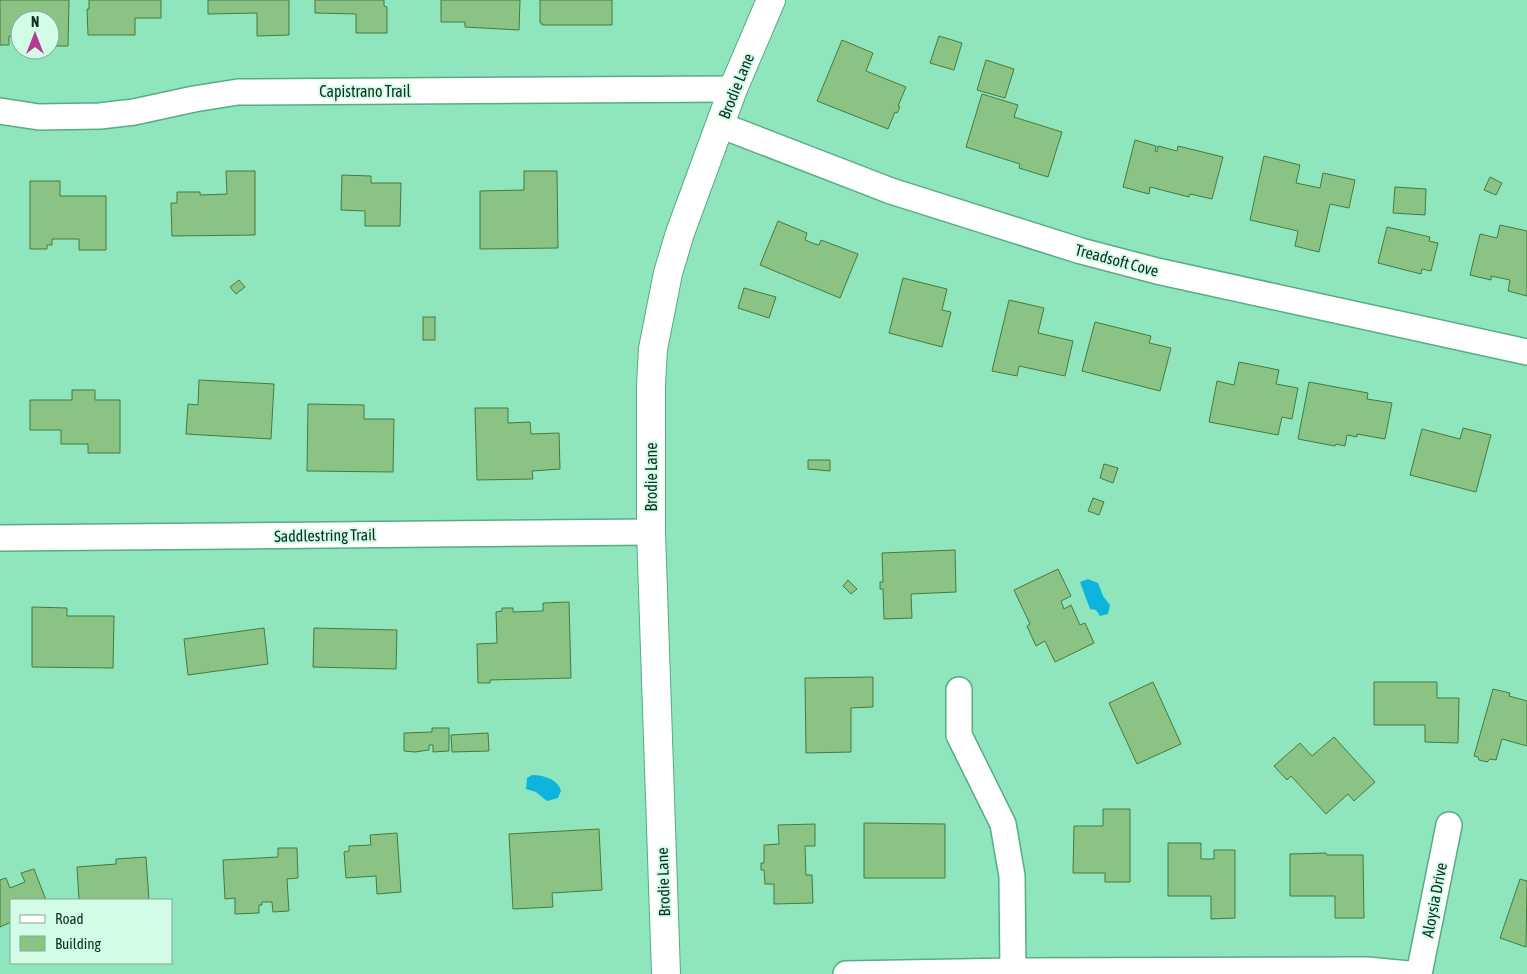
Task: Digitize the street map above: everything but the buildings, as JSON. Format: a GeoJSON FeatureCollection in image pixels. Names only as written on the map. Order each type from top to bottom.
{"type":"FeatureCollection","features":[{"type":"Feature","properties":{"kind":"main road","name":"Brodie Lane"},"geometry":{"type":"LineString","coordinates":[[666,974],[651,532],[651,385],[655,339],[668,273],[680,232],[733,89],[771,0]]}},
{"type":"Feature","properties":{"kind":"street","name":"Capistrano Trail"},"geometry":{"type":"LineString","coordinates":[[0,111],[39,117],[100,116],[134,112],[238,92],[733,89]]}},
{"type":"Feature","properties":{"kind":"street","name":"Treadsoft Cove"},"geometry":{"type":"LineString","coordinates":[[720,125],[891,191],[1081,251],[1157,272],[1527,352]]}},
{"type":"Feature","properties":{"kind":"street","name":"Saddlestring Trail"},"geometry":{"type":"LineString","coordinates":[[0,538],[651,532]]}},
{"type":"Feature","properties":{"kind":"street"},"geometry":{"type":"LineString","coordinates":[[959,690],[959,735],[1003,824],[1012,876],[1013,971]]}},
{"type":"Feature","properties":{"kind":"street","name":"Aloysia Drive"},"geometry":{"type":"LineString","coordinates":[[1419,974],[1449,825]]}},
{"type":"Feature","properties":{"kind":"street"},"geometry":{"type":"LineString","coordinates":[[846,974],[1013,971],[1367,970],[1409,974]]}},
{"type":"Feature","properties":{"kind":"water"},"geometry":{"type":"Polygon","coordinates":[[[1088,579],[1098,583],[1103,596],[1110,605],[1108,614],[1100,616],[1096,610],[1090,609],[1080,582],[1088,579]]]}},
{"type":"Feature","properties":{"kind":"water"},"geometry":{"type":"Polygon","coordinates":[[[532,775],[545,777],[557,783],[561,791],[558,798],[547,801],[536,792],[526,789],[527,778],[532,775]]]}}]}
